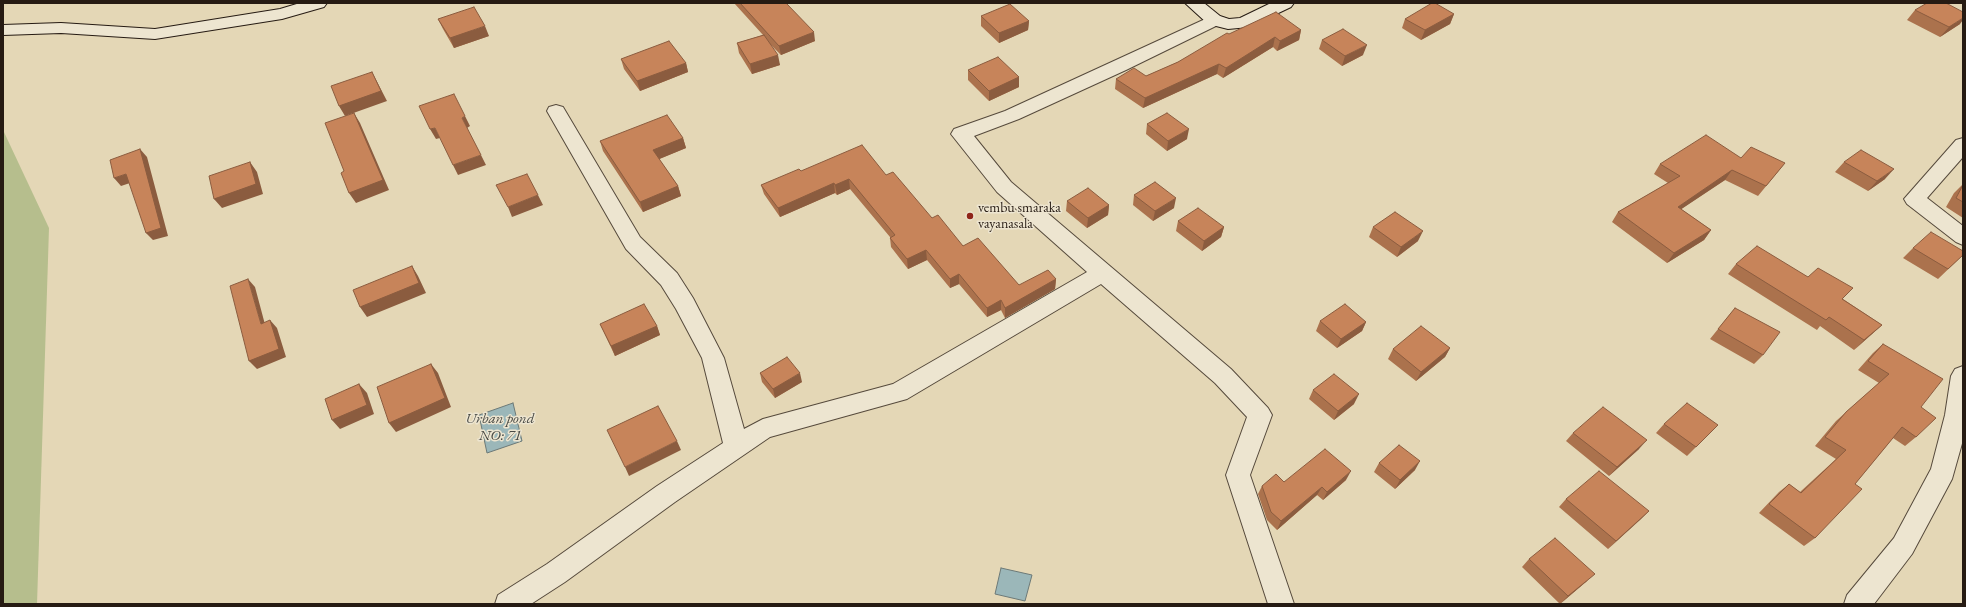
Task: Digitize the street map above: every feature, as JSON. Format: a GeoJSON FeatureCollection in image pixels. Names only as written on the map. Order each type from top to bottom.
{"type":"FeatureCollection","features":[{"type":"Feature","properties":{"kind":"street"},"geometry":{"type":"LineString","coordinates":[[3,30],[61,28],[155,34],[282,14],[318,3]]}},
{"type":"Feature","properties":{"kind":"street"},"geometry":{"type":"LineString","coordinates":[[1194,3],[1214,20],[1228,24],[1243,23],[1285,3]]}},
{"type":"Feature","properties":{"kind":"street"},"geometry":{"type":"LineString","coordinates":[[1214,20],[1120,66],[1019,112],[961,134],[1004,187],[1102,274],[1223,376],[1260,415],[1238,475],[1281,604]]}},
{"type":"Feature","properties":{"kind":"street"},"geometry":{"type":"LineString","coordinates":[[556,111],[633,243],[669,279],[685,304],[713,358],[736,446]]}},
{"type":"Feature","properties":{"kind":"street"},"geometry":{"type":"LineString","coordinates":[[1963,145],[1914,199],[1963,237]]}},
{"type":"Feature","properties":{"kind":"street"},"geometry":{"type":"LineString","coordinates":[[508,604],[556,573],[666,494],[763,429],[899,392],[1102,274]]}},
{"type":"Feature","properties":{"kind":"street"},"geometry":{"type":"LineString","coordinates":[[1857,604],[1903,546],[1944,471],[1957,416],[1963,376]]}},
{"type":"Feature","properties":{"kind":"green space"},"geometry":{"type":"Polygon","coordinates":[[[3,130],[49,228],[37,604],[3,604],[3,130]]]}},
{"type":"Feature","properties":{"kind":"water","name":"Urban pond NO: 71"},"geometry":{"type":"Polygon","coordinates":[[[513,403],[522,441],[487,453],[479,415],[513,403]]]}},
{"type":"Feature","properties":{"kind":"water"},"geometry":{"type":"Polygon","coordinates":[[[1001,568],[1032,575],[1025,601],[995,594],[1001,568]]]}},
{"type":"Feature","properties":{"kind":"building"},"geometry":{"type":"Polygon","coordinates":[[[740,3],[786,3],[814,32],[779,46],[740,3]]]}},
{"type":"Feature","properties":{"kind":"building"},"geometry":{"type":"Polygon","coordinates":[[[1432,3],[1435,3],[1454,14],[1425,30],[1405,19],[1432,3]]]}},
{"type":"Feature","properties":{"kind":"building"},"geometry":{"type":"Polygon","coordinates":[[[1927,3],[1946,3],[1963,12],[1963,18],[1949,27],[1915,10],[1927,3]]]}},
{"type":"Feature","properties":{"kind":"building"},"geometry":{"type":"Polygon","coordinates":[[[1010,4],[1029,21],[999,33],[981,16],[1010,4]]]}},
{"type":"Feature","properties":{"kind":"building"},"geometry":{"type":"Polygon","coordinates":[[[474,7],[485,26],[450,38],[438,19],[474,7]]]}},
{"type":"Feature","properties":{"kind":"building"},"geometry":{"type":"Polygon","coordinates":[[[1276,12],[1301,30],[1280,41],[1275,37],[1226,68],[1219,64],[1145,98],[1116,79],[1134,68],[1146,76],[1178,62],[1227,33],[1229,34],[1276,12]]]}},
{"type":"Feature","properties":{"kind":"building"},"geometry":{"type":"Polygon","coordinates":[[[1343,29],[1367,45],[1345,56],[1322,40],[1343,29]]]}},
{"type":"Feature","properties":{"kind":"building"},"geometry":{"type":"Polygon","coordinates":[[[764,35],[778,55],[750,64],[737,43],[764,35]]]}},
{"type":"Feature","properties":{"kind":"building"},"geometry":{"type":"Polygon","coordinates":[[[669,41],[686,63],[637,81],[621,59],[669,41]]]}},
{"type":"Feature","properties":{"kind":"building"},"geometry":{"type":"Polygon","coordinates":[[[998,57],[1019,77],[989,91],[968,70],[998,57]]]}},
{"type":"Feature","properties":{"kind":"building"},"geometry":{"type":"Polygon","coordinates":[[[372,72],[381,91],[339,106],[331,86],[372,72]]]}},
{"type":"Feature","properties":{"kind":"building"},"geometry":{"type":"Polygon","coordinates":[[[454,94],[465,116],[462,118],[481,155],[453,165],[435,128],[430,129],[419,106],[454,94]]]}},
{"type":"Feature","properties":{"kind":"building"},"geometry":{"type":"Polygon","coordinates":[[[354,113],[383,180],[349,193],[341,173],[344,171],[325,123],[354,113]]]}},
{"type":"Feature","properties":{"kind":"building"},"geometry":{"type":"Polygon","coordinates":[[[1167,113],[1189,129],[1168,141],[1147,124],[1167,113]]]}},
{"type":"Feature","properties":{"kind":"building"},"geometry":{"type":"Polygon","coordinates":[[[667,115],[683,138],[653,150],[678,186],[640,202],[600,141],[667,115]]]}},
{"type":"Feature","properties":{"kind":"building"},"geometry":{"type":"Polygon","coordinates":[[[1706,135],[1741,158],[1751,147],[1785,163],[1766,186],[1732,170],[1678,207],[1711,230],[1674,253],[1618,212],[1680,176],[1660,164],[1706,135]]]}},
{"type":"Feature","properties":{"kind":"building"},"geometry":{"type":"Polygon","coordinates":[[[862,145],[886,175],[893,172],[932,218],[938,215],[963,246],[978,238],[1019,285],[1048,270],[1056,279],[1005,308],[1001,300],[987,308],[959,274],[950,279],[926,250],[907,259],[890,238],[895,235],[849,179],[835,185],[834,183],[778,208],[761,185],[799,169],[801,171],[862,145]]]}},
{"type":"Feature","properties":{"kind":"building"},"geometry":{"type":"Polygon","coordinates":[[[140,149],[161,228],[146,233],[126,174],[114,178],[110,160],[140,149]]]}},
{"type":"Feature","properties":{"kind":"building"},"geometry":{"type":"Polygon","coordinates":[[[1861,150],[1894,169],[1877,181],[1844,162],[1861,150]]]}},
{"type":"Feature","properties":{"kind":"building"},"geometry":{"type":"Polygon","coordinates":[[[250,162],[256,184],[214,199],[209,176],[250,162]]]}},
{"type":"Feature","properties":{"kind":"building"},"geometry":{"type":"Polygon","coordinates":[[[527,174],[538,195],[508,207],[496,185],[527,174]]]}},
{"type":"Feature","properties":{"kind":"building"},"geometry":{"type":"Polygon","coordinates":[[[1155,182],[1176,198],[1155,211],[1134,195],[1155,182]]]}},
{"type":"Feature","properties":{"kind":"building"},"geometry":{"type":"Polygon","coordinates":[[[1963,185],[1963,202],[1956,198],[1963,185]]]}},
{"type":"Feature","properties":{"kind":"building"},"geometry":{"type":"Polygon","coordinates":[[[1088,188],[1109,205],[1088,218],[1067,201],[1088,188]]]}},
{"type":"Feature","properties":{"kind":"building"},"geometry":{"type":"Polygon","coordinates":[[[1198,208],[1224,227],[1204,241],[1178,221],[1198,208]]]}},
{"type":"Feature","properties":{"kind":"building"},"geometry":{"type":"Polygon","coordinates":[[[1395,212],[1423,231],[1401,247],[1373,227],[1395,212]]]}},
{"type":"Feature","properties":{"kind":"building"},"geometry":{"type":"Polygon","coordinates":[[[1931,232],[1963,251],[1963,255],[1948,269],[1913,248],[1931,232]]]}},
{"type":"Feature","properties":{"kind":"building"},"geometry":{"type":"Polygon","coordinates":[[[1757,246],[1808,277],[1818,268],[1853,288],[1842,299],[1882,325],[1864,340],[1829,317],[1826,320],[1736,264],[1757,246]]]}},
{"type":"Feature","properties":{"kind":"building"},"geometry":{"type":"Polygon","coordinates":[[[412,266],[419,283],[360,307],[353,290],[412,266]]]}},
{"type":"Feature","properties":{"kind":"building"},"geometry":{"type":"Polygon","coordinates":[[[248,279],[261,324],[270,320],[279,349],[249,361],[230,286],[248,279]]]}},
{"type":"Feature","properties":{"kind":"building"},"geometry":{"type":"Polygon","coordinates":[[[644,304],[657,326],[611,346],[600,324],[644,304]]]}},
{"type":"Feature","properties":{"kind":"building"},"geometry":{"type":"Polygon","coordinates":[[[1345,304],[1366,322],[1341,339],[1320,321],[1345,304]]]}},
{"type":"Feature","properties":{"kind":"building"},"geometry":{"type":"Polygon","coordinates":[[[1735,308],[1780,332],[1763,355],[1718,329],[1735,308]]]}},
{"type":"Feature","properties":{"kind":"building"},"geometry":{"type":"Polygon","coordinates":[[[1421,326],[1450,348],[1421,372],[1393,349],[1421,326]]]}},
{"type":"Feature","properties":{"kind":"building"},"geometry":{"type":"Polygon","coordinates":[[[1883,344],[1943,379],[1921,407],[1936,418],[1916,437],[1902,427],[1855,484],[1862,489],[1815,538],[1769,504],[1789,484],[1801,493],[1846,450],[1825,437],[1846,412],[1889,374],[1868,361],[1883,344]]]}},
{"type":"Feature","properties":{"kind":"building"},"geometry":{"type":"Polygon","coordinates":[[[787,357],[800,373],[773,389],[760,373],[787,357]]]}},
{"type":"Feature","properties":{"kind":"building"},"geometry":{"type":"Polygon","coordinates":[[[431,364],[445,398],[389,423],[377,387],[431,364]]]}},
{"type":"Feature","properties":{"kind":"building"},"geometry":{"type":"Polygon","coordinates":[[[1334,374],[1359,394],[1338,411],[1313,390],[1334,374]]]}},
{"type":"Feature","properties":{"kind":"building"},"geometry":{"type":"Polygon","coordinates":[[[359,384],[367,405],[332,420],[325,399],[359,384]]]}},
{"type":"Feature","properties":{"kind":"building"},"geometry":{"type":"Polygon","coordinates":[[[1687,403],[1718,425],[1696,447],[1664,424],[1687,403]]]}},
{"type":"Feature","properties":{"kind":"building"},"geometry":{"type":"Polygon","coordinates":[[[658,406],[677,441],[625,467],[607,430],[658,406]]]}},
{"type":"Feature","properties":{"kind":"building"},"geometry":{"type":"Polygon","coordinates":[[[1603,407],[1647,440],[1617,467],[1573,433],[1603,407]]]}},
{"type":"Feature","properties":{"kind":"building"},"geometry":{"type":"Polygon","coordinates":[[[1399,445],[1420,461],[1400,480],[1379,463],[1399,445]]]}},
{"type":"Feature","properties":{"kind":"building"},"geometry":{"type":"Polygon","coordinates":[[[1325,449],[1351,471],[1327,492],[1322,487],[1281,521],[1271,512],[1262,486],[1276,474],[1284,482],[1325,449]]]}},
{"type":"Feature","properties":{"kind":"building"},"geometry":{"type":"Polygon","coordinates":[[[1599,471],[1649,511],[1616,541],[1566,499],[1599,471]]]}},
{"type":"Feature","properties":{"kind":"building"},"geometry":{"type":"Polygon","coordinates":[[[1555,538],[1595,574],[1568,596],[1529,559],[1555,538]]]}},
{"type":"Feature","properties":{"kind":"place","name":"vembu smaraka vayanasala"},"geometry":{"type":"Point","coordinates":[970,216]}}]}
